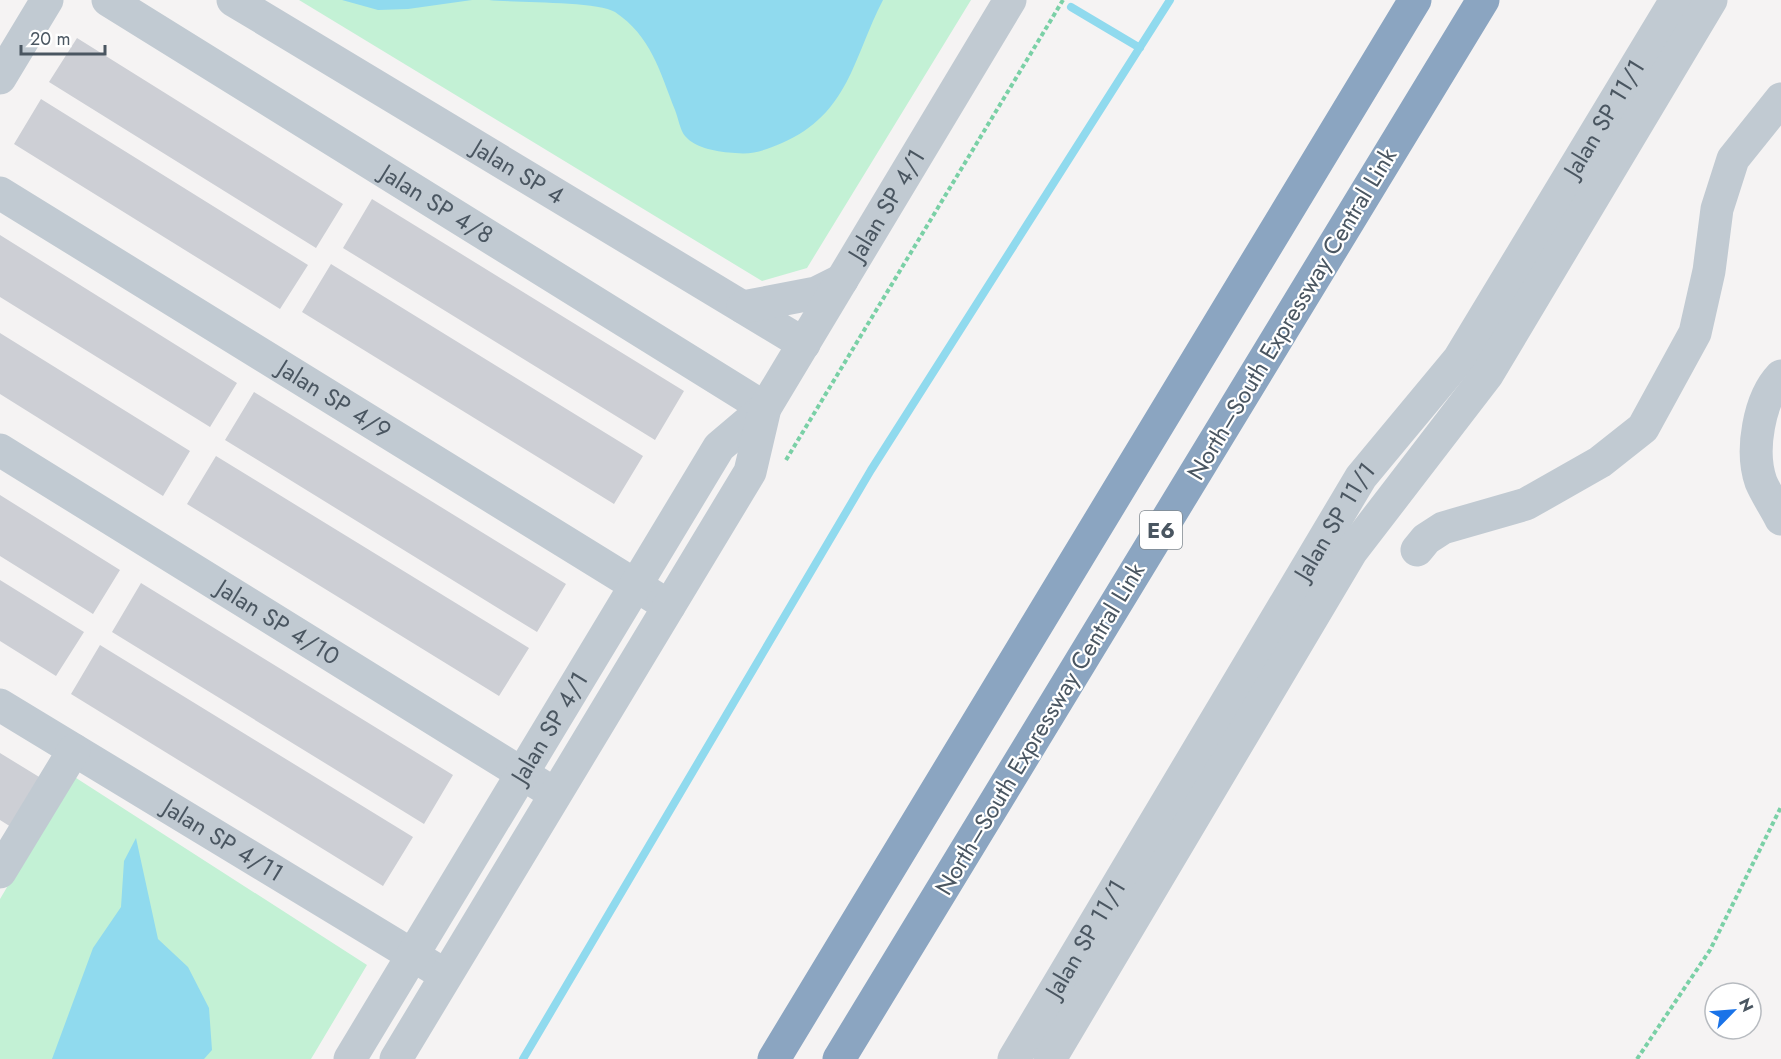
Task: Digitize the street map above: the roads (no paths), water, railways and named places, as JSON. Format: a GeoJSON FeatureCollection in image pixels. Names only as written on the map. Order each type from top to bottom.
{"type":"FeatureCollection","features":[{"type":"Feature","properties":{"kind":"highway","name":"E6"},"geometry":{"type":"LineString","coordinates":[[774,1059],[1415,0]]}},
{"type":"Feature","properties":{"kind":"highway","name":"North–South Expressway Central Link"},"geometry":{"type":"LineString","coordinates":[[839,1059],[1483,0]]}},
{"type":"Feature","properties":{"kind":"street"},"geometry":{"type":"LineString","coordinates":[[0,78],[47,0]]}},
{"type":"Feature","properties":{"kind":"street","name":"Jalan SP 4/8"},"geometry":{"type":"LineString","coordinates":[[108,0],[765,408]]}},
{"type":"Feature","properties":{"kind":"street","name":"Jalan SP 4/1"},"geometry":{"type":"LineString","coordinates":[[396,1059],[750,472],[765,408],[1010,0]]}},
{"type":"Feature","properties":{"kind":"street","name":"Jalan SP 11/1"},"geometry":{"type":"LineString","coordinates":[[1014,1059],[1361,477],[1458,359],[1676,0]]}},
{"type":"Feature","properties":{"kind":"street","name":"Jalan SP 11/1"},"geometry":{"type":"LineString","coordinates":[[1050,1059],[1351,552],[1487,375],[1711,0]]}},
{"type":"Feature","properties":{"kind":"street","name":"Jalan SP 4"},"geometry":{"type":"LineString","coordinates":[[249,4],[804,344]]}},
{"type":"Feature","properties":{"kind":"street"},"geometry":{"type":"LineString","coordinates":[[1417,550],[1426,539],[1443,528],[1526,504],[1600,462],[1643,428],[1695,333],[1709,272],[1717,209],[1733,159],[1781,99]]}},
{"type":"Feature","properties":{"kind":"street","name":"Jalan SP 4/9"},"geometry":{"type":"LineString","coordinates":[[0,193],[637,584],[669,606]]}},
{"type":"Feature","properties":{"kind":"street"},"geometry":{"type":"LineString","coordinates":[[743,307],[816,293],[842,280]]}},
{"type":"Feature","properties":{"kind":"street"},"geometry":{"type":"LineString","coordinates":[[1781,376],[1772,386],[1760,419],[1757,446],[1761,481],[1781,519]]}},
{"type":"Feature","properties":{"kind":"street","name":"Jalan SP 4/1"},"geometry":{"type":"LineString","coordinates":[[350,1059],[719,447],[765,408]]}},
{"type":"Feature","properties":{"kind":"street","name":"Jalan SP 4/10"},"geometry":{"type":"LineString","coordinates":[[0,450],[555,795]]}},
{"type":"Feature","properties":{"kind":"street","name":"Jalan SP 4/11"},"geometry":{"type":"LineString","coordinates":[[0,705],[447,976]]}},
{"type":"Feature","properties":{"kind":"street"},"geometry":{"type":"LineString","coordinates":[[0,872],[74,750]]}},
{"type":"Feature","properties":{"kind":"water"},"geometry":{"type":"Polygon","coordinates":[[[342,0],[472,0],[408,9],[378,10],[342,0]]]}},
{"type":"Feature","properties":{"kind":"water"},"geometry":{"type":"Polygon","coordinates":[[[489,0],[883,0],[856,63],[835,100],[822,117],[804,131],[782,143],[759,151],[742,153],[708,149],[695,144],[685,136],[653,56],[637,32],[615,12],[605,8],[574,4],[489,0]]]}},
{"type":"Feature","properties":{"kind":"water"},"geometry":{"type":"Polygon","coordinates":[[[136,838],[158,939],[188,967],[209,1008],[212,1050],[204,1059],[52,1059],[93,948],[121,907],[124,861],[136,838]]]}},
{"type":"Feature","properties":{"kind":"waterway"},"geometry":{"type":"LineString","coordinates":[[523,1059],[871,470],[1170,0]]}},
{"type":"Feature","properties":{"kind":"waterway"},"geometry":{"type":"LineString","coordinates":[[1071,7],[1140,48]]}}]}
